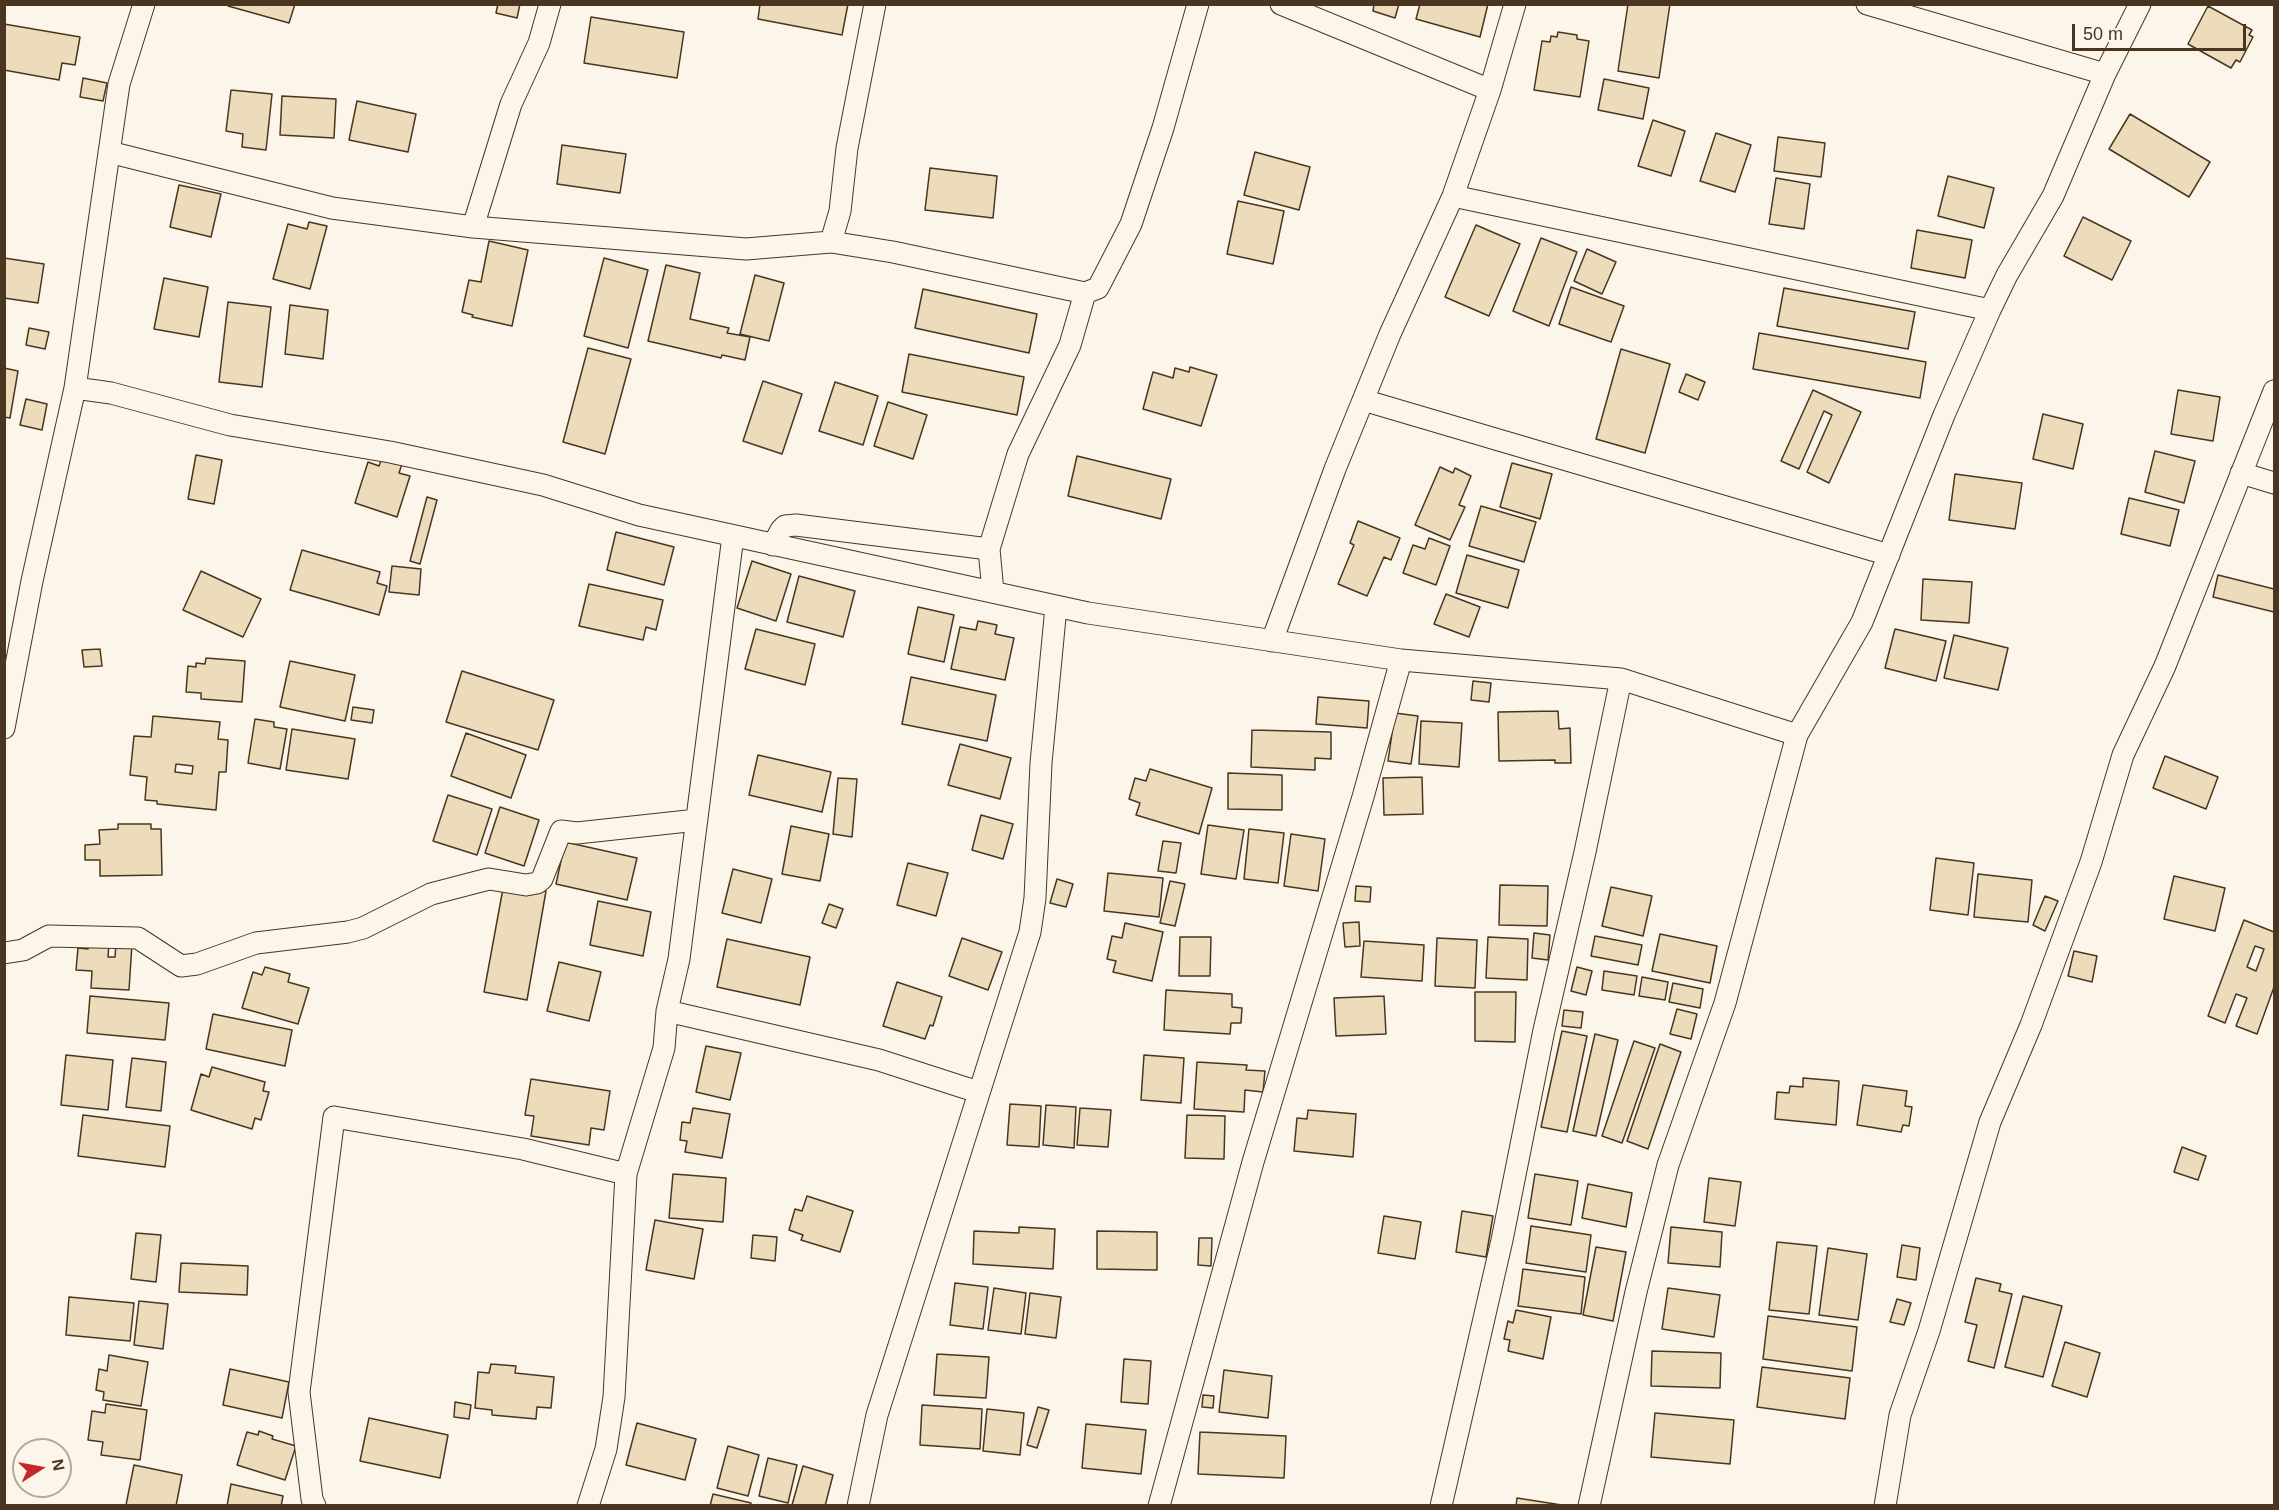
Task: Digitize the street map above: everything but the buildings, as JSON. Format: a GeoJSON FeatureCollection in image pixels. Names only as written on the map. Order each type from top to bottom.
{"type":"FeatureCollection","features":[{"type":"Feature","properties":{"kind":"street"},"geometry":{"type":"LineString","coordinates":[[4,728],[32,581],[75,388],[119,84],[144,4]]}},
{"type":"Feature","properties":{"kind":"street"},"geometry":{"type":"LineString","coordinates":[[472,227],[511,104],[539,43],[550,4]]}},
{"type":"Feature","properties":{"kind":"street"},"geometry":{"type":"LineString","coordinates":[[831,242],[840,211],[847,148],[875,4]]}},
{"type":"Feature","properties":{"kind":"street"},"geometry":{"type":"LineString","coordinates":[[109,152],[332,208],[472,227],[746,249],[831,242],[893,252],[1085,294],[1098,288],[1131,224],[1163,128],[1198,4]]}},
{"type":"Feature","properties":{"kind":"street"},"geometry":{"type":"LineString","coordinates":[[1281,4],[1490,90]]}},
{"type":"Feature","properties":{"kind":"street"},"geometry":{"type":"LineString","coordinates":[[1272,641],[1363,400],[1390,334],[1453,196],[1490,90],[1515,4]]}},
{"type":"Feature","properties":{"kind":"street"},"geometry":{"type":"LineString","coordinates":[[1867,4],[2105,74]]}},
{"type":"Feature","properties":{"kind":"street"},"geometry":{"type":"LineString","coordinates":[[1589,1506],[1636,1293],[1668,1165],[1725,1003],[1797,735],[1862,622],[1944,414],[1990,310],[2007,275],[2053,196],[2105,74],[2140,4]]}},
{"type":"Feature","properties":{"kind":"street"},"geometry":{"type":"LineString","coordinates":[[1453,196],[1990,310]]}},
{"type":"Feature","properties":{"kind":"street"},"geometry":{"type":"LineString","coordinates":[[993,592],[989,549],[1018,454],[1070,345],[1085,294]]}},
{"type":"Feature","properties":{"kind":"street"},"geometry":{"type":"LineString","coordinates":[[75,388],[111,393],[230,425],[390,452],[543,484],[639,515],[1056,607],[1401,660],[1621,679],[1797,735]]}},
{"type":"Feature","properties":{"kind":"street"},"geometry":{"type":"LineString","coordinates":[[1885,1506],[1900,1415],[1929,1331],[1990,1122],[2031,1025],[2091,862],[2123,756],[2165,666],[2274,391]]}},
{"type":"Feature","properties":{"kind":"street"},"geometry":{"type":"LineString","coordinates":[[1363,400],[1889,555]]}},
{"type":"Feature","properties":{"kind":"street"},"geometry":{"type":"LineString","coordinates":[[2241,473],[2274,483]]}},
{"type":"Feature","properties":{"kind":"street"},"geometry":{"type":"LineString","coordinates":[[773,545],[785,526],[796,525],[989,549]]}},
{"type":"Feature","properties":{"kind":"street"},"geometry":{"type":"LineString","coordinates":[[588,1506],[606,1449],[614,1397],[626,1174],[664,1048],[667,1011],[679,959],[733,536]]}},
{"type":"Feature","properties":{"kind":"street"},"geometry":{"type":"LineString","coordinates":[[858,1506],[877,1415],[1030,932],[1035,898],[1041,763],[1056,607]]}},
{"type":"Feature","properties":{"kind":"street"},"geometry":{"type":"LineString","coordinates":[[1159,1506],[1253,1162],[1363,797],[1401,660]]}},
{"type":"Feature","properties":{"kind":"street"},"geometry":{"type":"LineString","coordinates":[[1441,1506],[1502,1240],[1544,1030],[1585,852],[1621,679]]}},
{"type":"Feature","properties":{"kind":"street"},"geometry":{"type":"LineString","coordinates":[[4,953],[23,950],[49,936],[138,938],[181,966],[197,964],[256,943],[348,932],[363,928],[431,894],[489,879],[526,885],[537,883],[543,879],[561,831],[578,833],[697,820]]}},
{"type":"Feature","properties":{"kind":"street"},"geometry":{"type":"LineString","coordinates":[[667,1011],[879,1060],[978,1092]]}},
{"type":"Feature","properties":{"kind":"street"},"geometry":{"type":"LineString","coordinates":[[315,1506],[312,1498],[299,1392],[334,1117],[523,1149],[626,1174]]}}]}
